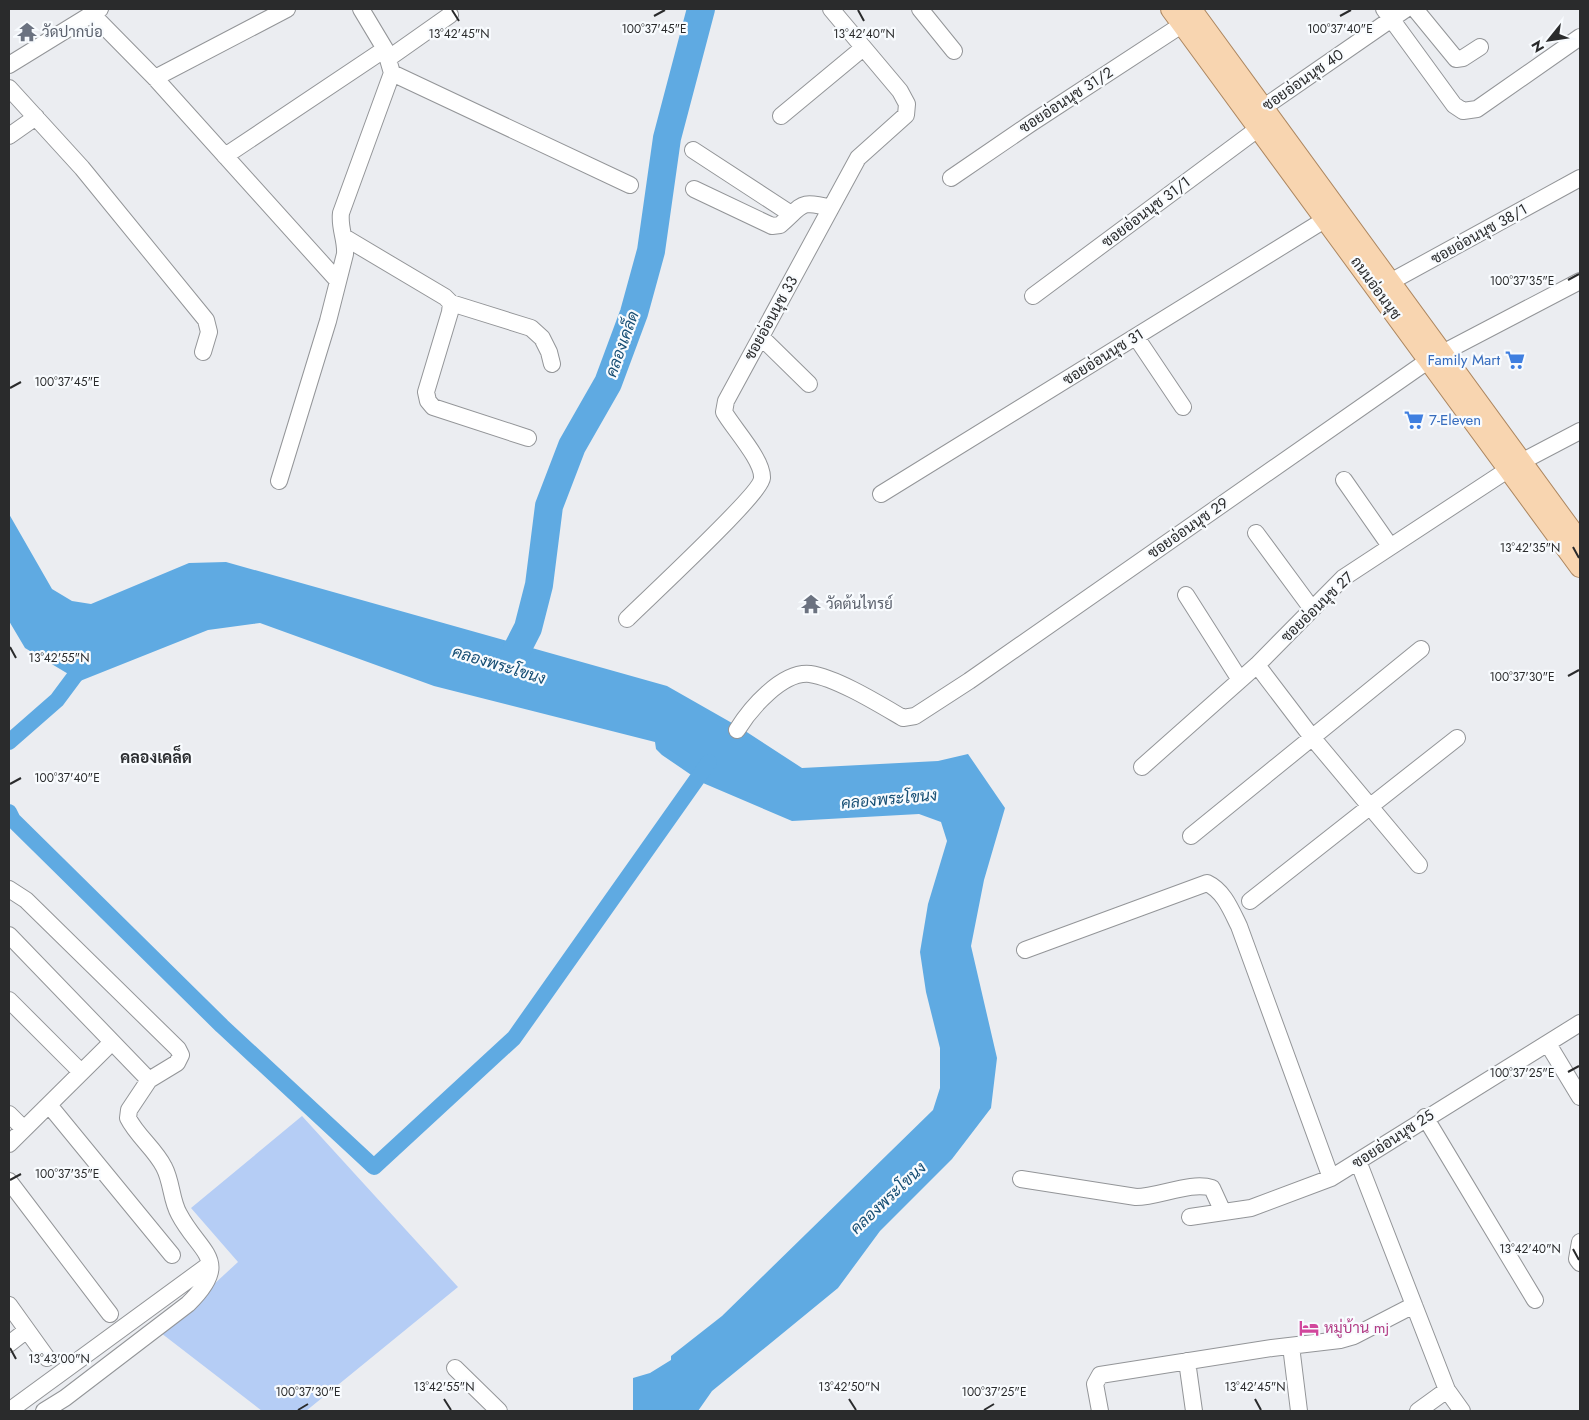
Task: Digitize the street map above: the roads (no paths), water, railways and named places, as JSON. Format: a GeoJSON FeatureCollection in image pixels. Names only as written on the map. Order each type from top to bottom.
{"type":"FeatureCollection","features":[{"type":"Feature","properties":{"kind":"main road","name":"ถนนอ่อนนุช"},"geometry":{"type":"LineString","coordinates":[[1182,14],[1515,466],[1580,567]]}},
{"type":"Feature","properties":{"kind":"main road","name":"ถนนอ่อนนุช"},"geometry":{"type":"LineString","coordinates":[[1257,117],[1326,219],[1384,286]]}},
{"type":"Feature","properties":{"kind":"main road","name":"ถนนอ่อนนุช"},"geometry":{"type":"LineString","coordinates":[[1515,466],[1580,542]]}},
{"type":"Feature","properties":{"kind":"street"},"geometry":{"type":"LineString","coordinates":[[156,78],[287,9]]}},
{"type":"Feature","properties":{"kind":"street"},"geometry":{"type":"LineString","coordinates":[[360,9],[389,60],[630,185]]}},
{"type":"Feature","properties":{"kind":"street","name":"ซอยอ่อนนุช 33"},"geometry":{"type":"LineString","coordinates":[[627,619],[737,510],[756,489],[762,479],[760,466],[724,412],[726,401],[863,152],[906,115],[907,104],[900,91],[831,9]]}},
{"type":"Feature","properties":{"kind":"street"},"geometry":{"type":"LineString","coordinates":[[920,9],[954,51]]}},
{"type":"Feature","properties":{"kind":"street","name":"ซอยอ่อนนุช 40"},"geometry":{"type":"LineString","coordinates":[[1257,117],[1388,14],[1406,9]]}},
{"type":"Feature","properties":{"kind":"street"},"geometry":{"type":"LineString","coordinates":[[1415,9],[1456,59],[1463,58],[1480,47]]}},
{"type":"Feature","properties":{"kind":"street"},"geometry":{"type":"LineString","coordinates":[[9,66],[96,11],[337,280]]}},
{"type":"Feature","properties":{"kind":"street","name":"ซอยอ่อนนุช 31/2"},"geometry":{"type":"LineString","coordinates":[[951,178],[1030,124],[1182,14]]}},
{"type":"Feature","properties":{"kind":"street"},"geometry":{"type":"LineString","coordinates":[[1388,14],[1454,105],[1462,111],[1477,109],[1580,37]]}},
{"type":"Feature","properties":{"kind":"street"},"geometry":{"type":"LineString","coordinates":[[225,156],[389,60],[450,15]]}},
{"type":"Feature","properties":{"kind":"street"},"geometry":{"type":"LineString","coordinates":[[781,116],[864,48]]}},
{"type":"Feature","properties":{"kind":"street"},"geometry":{"type":"LineString","coordinates":[[279,481],[328,321],[345,254],[344,237],[339,226],[341,213],[389,60]]}},
{"type":"Feature","properties":{"kind":"street"},"geometry":{"type":"LineString","coordinates":[[9,88],[82,168],[206,320],[209,332],[203,352]]}},
{"type":"Feature","properties":{"kind":"street"},"geometry":{"type":"LineString","coordinates":[[9,136],[36,117]]}},
{"type":"Feature","properties":{"kind":"street","name":"ซอยอ่อนนุช 31/1"},"geometry":{"type":"LineString","coordinates":[[1033,296],[1257,117]]}},
{"type":"Feature","properties":{"kind":"street"},"geometry":{"type":"LineString","coordinates":[[693,150],[791,214]]}},
{"type":"Feature","properties":{"kind":"street","name":"ซอยอ่อนนุช 38/1"},"geometry":{"type":"LineString","coordinates":[[1384,286],[1580,178]]}},
{"type":"Feature","properties":{"kind":"street"},"geometry":{"type":"LineString","coordinates":[[694,189],[772,226],[780,225],[806,203],[831,208]]}},
{"type":"Feature","properties":{"kind":"street","name":"ซอยอ่อนนุช 31"},"geometry":{"type":"LineString","coordinates":[[881,494],[1326,219]]}},
{"type":"Feature","properties":{"kind":"street"},"geometry":{"type":"LineString","coordinates":[[344,237],[445,297],[451,303],[531,328],[542,338],[549,352],[552,364]]}},
{"type":"Feature","properties":{"kind":"street","name":"ซอยอ่อนนุช 29"},"geometry":{"type":"LineString","coordinates":[[738,728],[761,698],[789,679],[808,674],[836,683],[903,718],[915,716],[947,696],[1435,356],[1580,281]]}},
{"type":"Feature","properties":{"kind":"street"},"geometry":{"type":"LineString","coordinates":[[451,303],[426,392],[428,401],[433,408],[528,438]]}},
{"type":"Feature","properties":{"kind":"street"},"geometry":{"type":"LineString","coordinates":[[761,337],[809,384]]}},
{"type":"Feature","properties":{"kind":"street"},"geometry":{"type":"LineString","coordinates":[[1136,337],[1183,407]]}},
{"type":"Feature","properties":{"kind":"street","name":"ซอยอ่อนนุช 27"},"geometry":{"type":"LineString","coordinates":[[1142,767],[1257,665],[1344,578],[1390,546],[1515,466],[1580,431]]}},
{"type":"Feature","properties":{"kind":"street"},"geometry":{"type":"LineString","coordinates":[[1344,480],[1390,546]]}},
{"type":"Feature","properties":{"kind":"street"},"geometry":{"type":"LineString","coordinates":[[1256,533],[1312,609]]}},
{"type":"Feature","properties":{"kind":"street"},"geometry":{"type":"LineString","coordinates":[[1186,594],[1240,680]]}},
{"type":"Feature","properties":{"kind":"street"},"geometry":{"type":"LineString","coordinates":[[1191,836],[1311,736],[1421,649]]}},
{"type":"Feature","properties":{"kind":"street"},"geometry":{"type":"LineString","coordinates":[[1257,665],[1311,736],[1419,865]]}},
{"type":"Feature","properties":{"kind":"street"},"geometry":{"type":"LineString","coordinates":[[1250,901],[1457,738]]}},
{"type":"Feature","properties":{"kind":"street"},"geometry":{"type":"LineString","coordinates":[[1025,950],[1207,883],[1216,888],[1239,926],[1331,1178]]}},
{"type":"Feature","properties":{"kind":"street"},"geometry":{"type":"LineString","coordinates":[[9,888],[33,907],[178,1049],[181,1055],[177,1063],[149,1080],[129,1110],[128,1118],[164,1166],[179,1215],[207,1253],[210,1264],[209,1276],[205,1287],[188,1304],[65,1398],[44,1411]]}},
{"type":"Feature","properties":{"kind":"street"},"geometry":{"type":"LineString","coordinates":[[9,935],[149,1080]]}},
{"type":"Feature","properties":{"kind":"street"},"geometry":{"type":"LineString","coordinates":[[9,1000],[81,1072]]}},
{"type":"Feature","properties":{"kind":"street","name":"ซอยอ่อนนุช 25"},"geometry":{"type":"LineString","coordinates":[[1190,1217],[1251,1208],[1331,1178],[1425,1117],[1580,1023]]}},
{"type":"Feature","properties":{"kind":"street"},"geometry":{"type":"LineString","coordinates":[[1548,1044],[1580,1097]]}},
{"type":"Feature","properties":{"kind":"street"},"geometry":{"type":"LineString","coordinates":[[9,1144],[106,1048]]}},
{"type":"Feature","properties":{"kind":"street"},"geometry":{"type":"LineString","coordinates":[[49,1105],[172,1255]]}},
{"type":"Feature","properties":{"kind":"street"},"geometry":{"type":"LineString","coordinates":[[9,1114],[24,1129]]}},
{"type":"Feature","properties":{"kind":"street"},"geometry":{"type":"LineString","coordinates":[[1425,1117],[1535,1300]]}},
{"type":"Feature","properties":{"kind":"street"},"geometry":{"type":"LineString","coordinates":[[1358,1161],[1447,1390],[1462,1411]]}},
{"type":"Feature","properties":{"kind":"street"},"geometry":{"type":"LineString","coordinates":[[1022,1179],[1136,1197],[1148,1197],[1203,1185],[1212,1188],[1223,1212]]}},
{"type":"Feature","properties":{"kind":"street"},"geometry":{"type":"LineString","coordinates":[[9,1181],[110,1314]]}},
{"type":"Feature","properties":{"kind":"street"},"geometry":{"type":"LineString","coordinates":[[1580,1242],[1577,1259],[1580,1263]]}},
{"type":"Feature","properties":{"kind":"street"},"geometry":{"type":"LineString","coordinates":[[9,1411],[210,1264]]}},
{"type":"Feature","properties":{"kind":"street"},"geometry":{"type":"LineString","coordinates":[[1100,1411],[1095,1384],[1100,1375],[1340,1340],[1354,1336],[1414,1304]]}},
{"type":"Feature","properties":{"kind":"street"},"geometry":{"type":"LineString","coordinates":[[9,1305],[48,1358]]}},
{"type":"Feature","properties":{"kind":"street"},"geometry":{"type":"LineString","coordinates":[[9,1344],[27,1330]]}},
{"type":"Feature","properties":{"kind":"street"},"geometry":{"type":"LineString","coordinates":[[1291,1346],[1299,1411]]}},
{"type":"Feature","properties":{"kind":"street"},"geometry":{"type":"LineString","coordinates":[[1187,1361],[1194,1411]]}},
{"type":"Feature","properties":{"kind":"street"},"geometry":{"type":"LineString","coordinates":[[455,1368],[499,1411]]}},
{"type":"Feature","properties":{"kind":"street"},"geometry":{"type":"LineString","coordinates":[[1418,1411],[1447,1390]]}},
{"type":"Feature","properties":{"kind":"water","name":"คลองพระโขนง"},"geometry":{"type":"Polygon","coordinates":[[[9,514],[52,589],[72,601],[91,604],[189,563],[226,562],[667,686],[739,727],[802,768],[938,761],[968,754],[1005,808],[984,880],[971,946],[997,1058],[991,1108],[952,1159],[880,1231],[838,1288],[712,1391],[698,1411],[633,1411],[633,1378],[650,1373],[671,1360],[671,1356],[722,1316],[933,1110],[940,1088],[940,1048],[926,992],[920,952],[928,904],[947,841],[941,822],[919,814],[792,821],[703,783],[662,755],[656,749],[655,742],[434,686],[260,623],[208,630],[80,681],[25,648],[9,621],[9,514]]]}},
{"type":"Feature","properties":{"kind":"waterway","name":"คลองเคล็ด"},"geometry":{"type":"LineString","coordinates":[[509,665],[528,628],[539,585],[549,506],[572,446],[608,383],[634,313],[651,251],[667,138],[701,9]]}},
{"type":"Feature","properties":{"kind":"waterway"},"geometry":{"type":"LineString","coordinates":[[9,742],[57,700],[86,661]]}},
{"type":"Feature","properties":{"kind":"waterway"},"geometry":{"type":"LineString","coordinates":[[9,812],[13,820],[222,1026],[374,1167],[514,1038],[709,762]]}},
{"type":"Feature","properties":{"kind":"place","name":"วัดปากบ่อ"},"geometry":{"type":"Point","coordinates":[27,32]}},
{"type":"Feature","properties":{"kind":"place","name":"Family Mart"},"geometry":{"type":"Point","coordinates":[1515,360]}},
{"type":"Feature","properties":{"kind":"place","name":"7-Eleven"},"geometry":{"type":"Point","coordinates":[1414,420]}},
{"type":"Feature","properties":{"kind":"place","name":"วัดต้นไทรย์"},"geometry":{"type":"Point","coordinates":[811,604]}},
{"type":"Feature","properties":{"kind":"place","name":"หมู่บ้าน mj"},"geometry":{"type":"Point","coordinates":[1309,1328]}},
{"type":"Feature","properties":{"kind":"district","name":"คลองเคล็ด"},"geometry":{"type":"Point","coordinates":[156,757]}}]}
